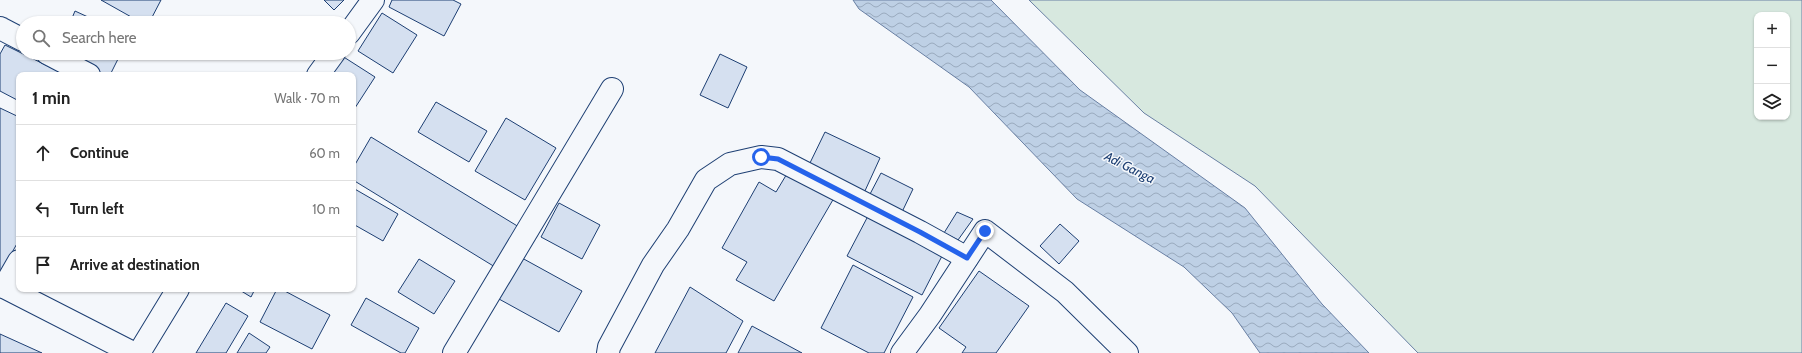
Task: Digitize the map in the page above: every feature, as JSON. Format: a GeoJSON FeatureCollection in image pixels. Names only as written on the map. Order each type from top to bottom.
{"type":"FeatureCollection","features":[{"type":"Feature","properties":{"kind":"street"},"geometry":{"type":"LineString","coordinates":[[356,23],[373,0]]}},
{"type":"Feature","properties":{"kind":"street"},"geometry":{"type":"LineString","coordinates":[[0,28],[16,36]]}},
{"type":"Feature","properties":{"kind":"street"},"geometry":{"type":"LineString","coordinates":[[60,60],[83,72]]}},
{"type":"Feature","properties":{"kind":"street"},"geometry":{"type":"LineString","coordinates":[[320,72],[329,60]]}},
{"type":"Feature","properties":{"kind":"street"},"geometry":{"type":"LineString","coordinates":[[454,353],[612,88]]}},
{"type":"Feature","properties":{"kind":"street"},"geometry":{"type":"LineString","coordinates":[[608,353],[609,347],[653,265],[678,229],[706,180],[730,164],[761,157],[778,159],[920,232],[967,258]]}},
{"type":"Feature","properties":{"kind":"street"},"geometry":{"type":"LineString","coordinates":[[902,353],[930,315],[985,231],[1065,292],[1127,353]]}},
{"type":"Feature","properties":{"kind":"street"},"geometry":{"type":"LineString","coordinates":[[16,265],[2,286],[133,353]]}},
{"type":"Feature","properties":{"kind":"street"},"geometry":{"type":"LineString","coordinates":[[139,353],[176,292]]}},
{"type":"Feature","properties":{"kind":"shaded area"},"geometry":{"type":"Polygon","coordinates":[[[1029,0],[1802,0],[1802,353],[1418,353],[1255,186],[1144,113],[1029,0]]]}},
{"type":"Feature","properties":{"kind":"water","name":"Adi Ganga"},"geometry":{"type":"Polygon","coordinates":[[[853,0],[991,0],[1080,90],[1245,208],[1322,304],[1369,353],[1260,353],[1232,313],[1184,267],[1077,199],[969,87],[859,9],[853,0]]]}},
{"type":"Feature","properties":{"kind":"building"},"geometry":{"type":"Polygon","coordinates":[[[101,0],[161,0],[153,16],[130,16],[101,0]]]}},
{"type":"Feature","properties":{"kind":"building"},"geometry":{"type":"Polygon","coordinates":[[[324,0],[344,0],[334,10],[324,0]]]}},
{"type":"Feature","properties":{"kind":"building"},"geometry":{"type":"Polygon","coordinates":[[[392,0],[453,0],[461,4],[444,36],[389,7],[392,0]]]}},
{"type":"Feature","properties":{"kind":"building"},"geometry":{"type":"Polygon","coordinates":[[[75,11],[86,16],[73,16],[75,11]]]}},
{"type":"Feature","properties":{"kind":"building"},"geometry":{"type":"Polygon","coordinates":[[[382,13],[417,35],[393,73],[358,51],[382,13]]]}},
{"type":"Feature","properties":{"kind":"building"},"geometry":{"type":"Polygon","coordinates":[[[5,45],[16,50],[16,60],[36,60],[60,72],[16,72],[16,99],[0,91],[0,54],[5,45]]]}},
{"type":"Feature","properties":{"kind":"building"},"geometry":{"type":"Polygon","coordinates":[[[720,54],[747,67],[728,108],[700,95],[720,54]]]}},
{"type":"Feature","properties":{"kind":"building"},"geometry":{"type":"Polygon","coordinates":[[[74,60],[118,60],[112,72],[100,72],[74,60]]]}},
{"type":"Feature","properties":{"kind":"building"},"geometry":{"type":"Polygon","coordinates":[[[335,60],[348,60],[375,77],[356,106],[356,72],[327,72],[335,60]]]}},
{"type":"Feature","properties":{"kind":"building"},"geometry":{"type":"Polygon","coordinates":[[[436,102],[487,131],[469,162],[418,132],[436,102]]]}},
{"type":"Feature","properties":{"kind":"building"},"geometry":{"type":"Polygon","coordinates":[[[0,108],[16,116],[16,245],[0,274],[0,108]]]}},
{"type":"Feature","properties":{"kind":"building"},"geometry":{"type":"Polygon","coordinates":[[[506,118],[556,148],[525,200],[475,171],[506,118]]]}},
{"type":"Feature","properties":{"kind":"building"},"geometry":{"type":"Polygon","coordinates":[[[825,132],[880,158],[864,193],[808,167],[825,132]]]}},
{"type":"Feature","properties":{"kind":"building"},"geometry":{"type":"Polygon","coordinates":[[[371,137],[519,227],[495,267],[356,182],[356,163],[371,137]]]}},
{"type":"Feature","properties":{"kind":"building"},"geometry":{"type":"Polygon","coordinates":[[[788,172],[834,198],[774,301],[736,280],[747,262],[722,248],[759,182],[776,192],[788,172]]]}},
{"type":"Feature","properties":{"kind":"building"},"geometry":{"type":"Polygon","coordinates":[[[881,173],[913,189],[902,212],[869,196],[881,173]]]}},
{"type":"Feature","properties":{"kind":"building"},"geometry":{"type":"Polygon","coordinates":[[[356,190],[398,214],[383,241],[356,226],[356,190]]]}},
{"type":"Feature","properties":{"kind":"building"},"geometry":{"type":"Polygon","coordinates":[[[559,203],[600,225],[582,259],[541,237],[559,203]]]}},
{"type":"Feature","properties":{"kind":"building"},"geometry":{"type":"Polygon","coordinates":[[[957,212],[973,219],[958,240],[944,233],[957,212]]]}},
{"type":"Feature","properties":{"kind":"building"},"geometry":{"type":"Polygon","coordinates":[[[868,216],[942,256],[922,295],[847,256],[868,216]]]}},
{"type":"Feature","properties":{"kind":"building"},"geometry":{"type":"Polygon","coordinates":[[[1060,224],[1079,241],[1059,264],[1040,246],[1060,224]]]}},
{"type":"Feature","properties":{"kind":"building"},"geometry":{"type":"Polygon","coordinates":[[[522,258],[582,291],[559,332],[499,299],[522,258]]]}},
{"type":"Feature","properties":{"kind":"building"},"geometry":{"type":"Polygon","coordinates":[[[419,259],[455,281],[434,314],[398,292],[419,259]]]}},
{"type":"Feature","properties":{"kind":"building"},"geometry":{"type":"Polygon","coordinates":[[[853,265],[913,297],[884,353],[869,353],[821,328],[853,265]]]}},
{"type":"Feature","properties":{"kind":"building"},"geometry":{"type":"Polygon","coordinates":[[[979,271],[1029,306],[996,353],[962,353],[966,347],[939,328],[979,271]]]}},
{"type":"Feature","properties":{"kind":"building"},"geometry":{"type":"Polygon","coordinates":[[[690,287],[743,321],[726,353],[655,353],[690,287]]]}},
{"type":"Feature","properties":{"kind":"building"},"geometry":{"type":"Polygon","coordinates":[[[243,292],[254,292],[251,297],[243,292]]]}},
{"type":"Feature","properties":{"kind":"building"},"geometry":{"type":"Polygon","coordinates":[[[275,292],[287,292],[330,315],[312,349],[260,322],[275,292]]]}},
{"type":"Feature","properties":{"kind":"building"},"geometry":{"type":"Polygon","coordinates":[[[366,298],[419,328],[405,353],[401,353],[351,325],[366,298]]]}},
{"type":"Feature","properties":{"kind":"building"},"geometry":{"type":"Polygon","coordinates":[[[226,303],[248,316],[226,353],[196,353],[226,303]]]}},
{"type":"Feature","properties":{"kind":"building"},"geometry":{"type":"Polygon","coordinates":[[[752,326],[802,353],[738,353],[752,326]]]}},
{"type":"Feature","properties":{"kind":"building"},"geometry":{"type":"Polygon","coordinates":[[[249,333],[270,347],[266,353],[237,353],[249,333]]]}},
{"type":"Feature","properties":{"kind":"building"},"geometry":{"type":"Polygon","coordinates":[[[0,334],[42,353],[0,353],[0,334]]]}},
{"type":"Feature","properties":{"kind":"route"},"geometry":{"type":"LineString","coordinates":[[761,157],[778,159],[920,232],[967,258],[985,231]]}}]}
